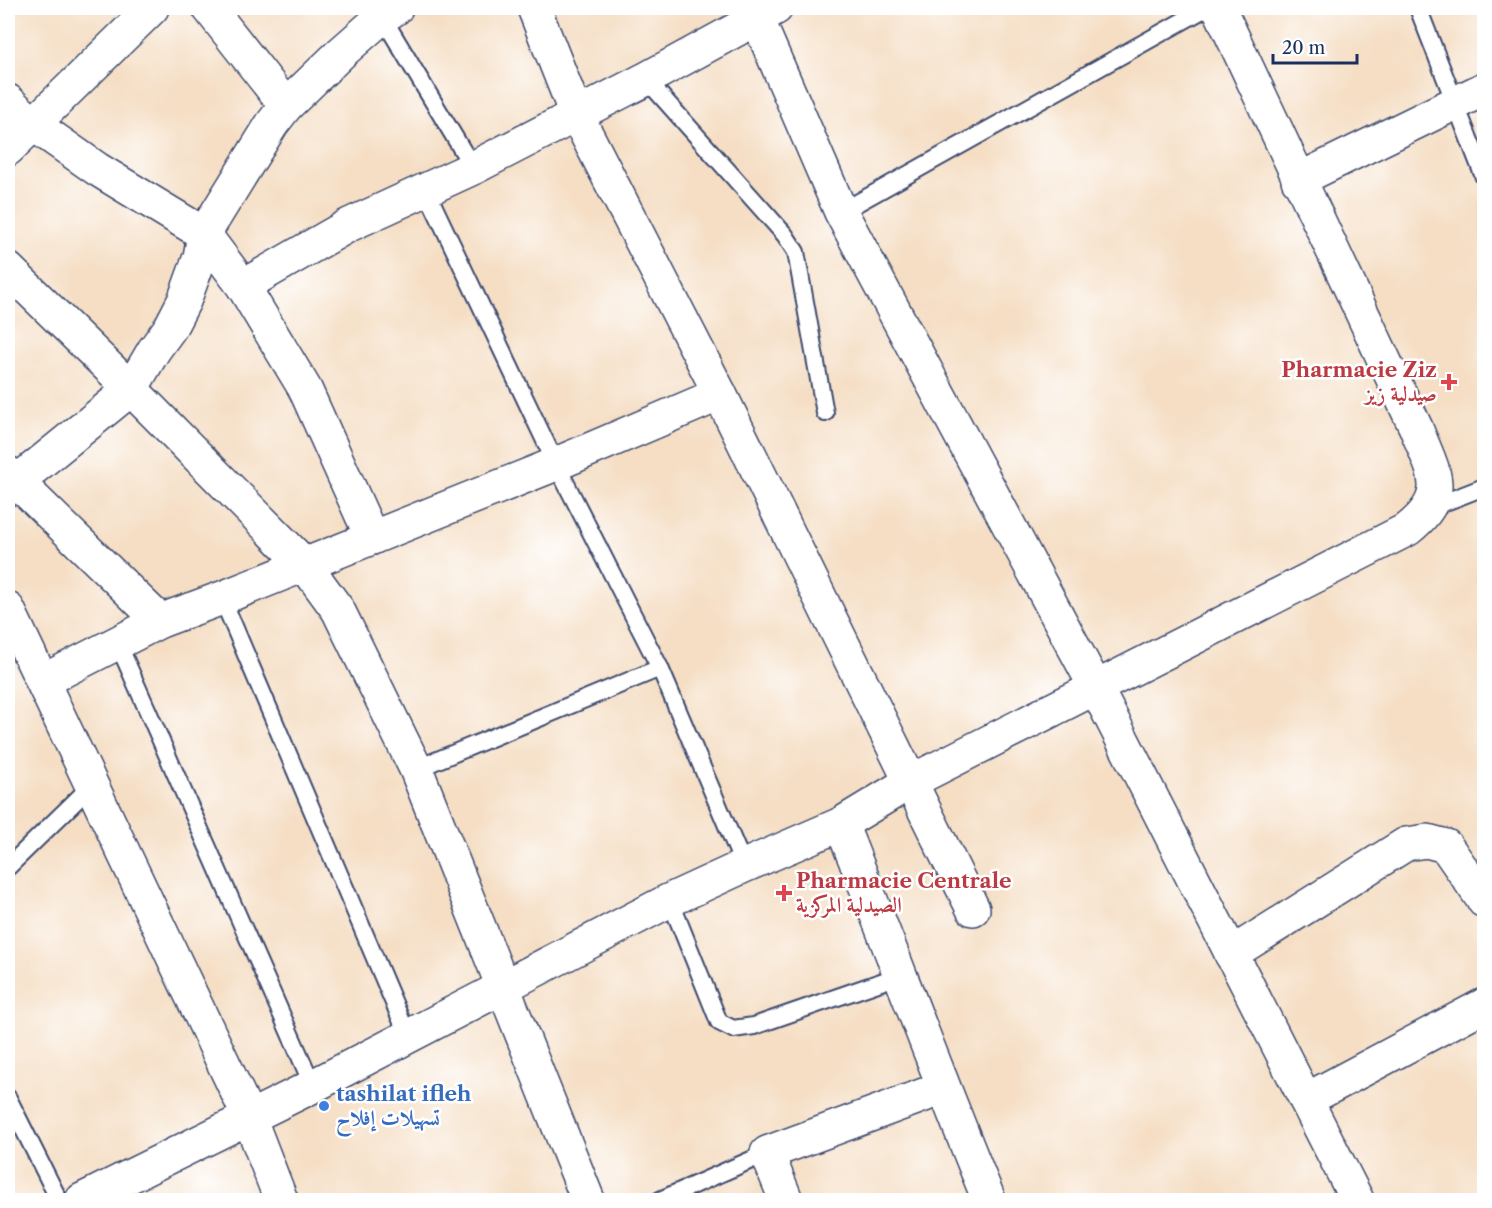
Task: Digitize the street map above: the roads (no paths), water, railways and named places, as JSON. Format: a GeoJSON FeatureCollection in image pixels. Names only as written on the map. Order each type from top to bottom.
{"type":"FeatureCollection","features":[{"type":"Feature","properties":{"kind":"street"},"geometry":{"type":"LineString","coordinates":[[8,149],[152,8]]}},
{"type":"Feature","properties":{"kind":"street"},"geometry":{"type":"LineString","coordinates":[[209,8],[286,106]]}},
{"type":"Feature","properties":{"kind":"street"},"geometry":{"type":"LineString","coordinates":[[534,8],[576,114],[720,394],[973,909]]}},
{"type":"Feature","properties":{"kind":"street"},"geometry":{"type":"LineString","coordinates":[[82,1200],[313,1086],[670,900],[842,824],[910,782],[1408,529],[1421,518],[1430,508],[1436,486],[1416,428],[1219,8]]}},
{"type":"Feature","properties":{"kind":"street"},"geometry":{"type":"LineString","coordinates":[[160,621],[10,481],[131,388],[170,328],[184,301],[200,257],[204,234],[272,124],[286,106],[385,11]]}},
{"type":"Feature","properties":{"kind":"street"},"geometry":{"type":"LineString","coordinates":[[243,286],[349,225],[473,168],[768,13],[841,212],[1096,688],[1357,1200]]}},
{"type":"Feature","properties":{"kind":"street"},"geometry":{"type":"LineString","coordinates":[[1299,180],[1470,96]]}},
{"type":"Feature","properties":{"kind":"street"},"geometry":{"type":"LineString","coordinates":[[8,101],[33,124],[98,169],[204,234],[243,286],[305,389],[372,538]]}},
{"type":"Feature","properties":{"kind":"street"},"geometry":{"type":"LineString","coordinates":[[8,269],[131,388],[305,565],[338,610],[416,769],[588,1200]]}},
{"type":"Feature","properties":{"kind":"street"},"geometry":{"type":"LineString","coordinates":[[43,681],[117,641],[160,621],[556,464],[720,394]]}},
{"type":"Feature","properties":{"kind":"street"},"geometry":{"type":"LineString","coordinates":[[8,609],[90,787],[249,1117],[281,1200]]}},
{"type":"Feature","properties":{"kind":"street"},"geometry":{"type":"LineString","coordinates":[[842,824],[902,975],[943,1088],[989,1200]]}},
{"type":"Feature","properties":{"kind":"street"},"geometry":{"type":"LineString","coordinates":[[1231,954],[1406,844],[1427,841],[1446,846],[1485,901]]}},
{"type":"Feature","properties":{"kind":"street"},"geometry":{"type":"LineString","coordinates":[[1306,1100],[1485,1005]]}},
{"type":"Feature","properties":{"kind":"street"},"geometry":{"type":"LineString","coordinates":[[786,1200],[767,1153],[943,1088]]}},
{"type":"Feature","properties":{"kind":"lane"},"geometry":{"type":"LineString","coordinates":[[841,212],[1206,8]]}},
{"type":"Feature","properties":{"kind":"lane"},"geometry":{"type":"LineString","coordinates":[[1418,8],[1470,96],[1485,177]]}},
{"type":"Feature","properties":{"kind":"lane"},"geometry":{"type":"LineString","coordinates":[[385,11],[473,168]]}},
{"type":"Feature","properties":{"kind":"lane"},"geometry":{"type":"LineString","coordinates":[[646,79],[785,235],[796,252],[825,413]]}},
{"type":"Feature","properties":{"kind":"lane"},"geometry":{"type":"LineString","coordinates":[[426,190],[556,464],[660,668],[744,866]]}},
{"type":"Feature","properties":{"kind":"lane"},"geometry":{"type":"LineString","coordinates":[[1430,508],[1485,488]]}},
{"type":"Feature","properties":{"kind":"lane"},"geometry":{"type":"LineString","coordinates":[[222,598],[408,1036]]}},
{"type":"Feature","properties":{"kind":"lane"},"geometry":{"type":"LineString","coordinates":[[117,641],[313,1086]]}},
{"type":"Feature","properties":{"kind":"lane"},"geometry":{"type":"LineString","coordinates":[[416,769],[660,668]]}},
{"type":"Feature","properties":{"kind":"lane"},"geometry":{"type":"LineString","coordinates":[[8,867],[90,787]]}},
{"type":"Feature","properties":{"kind":"lane"},"geometry":{"type":"LineString","coordinates":[[670,900],[719,1022],[733,1029],[754,1026],[902,975]]}},
{"type":"Feature","properties":{"kind":"lane"},"geometry":{"type":"LineString","coordinates":[[8,1098],[59,1200]]}},
{"type":"Feature","properties":{"kind":"lane"},"geometry":{"type":"LineString","coordinates":[[660,1200],[767,1153]]}},
{"type":"Feature","properties":{"kind":"place","name":"Pharmacie Ziz صيدلية زيز"},"geometry":{"type":"Point","coordinates":[1449,382]}},
{"type":"Feature","properties":{"kind":"place","name":"Pharmacie Centrale الصيدلية المركزية"},"geometry":{"type":"Point","coordinates":[784,893]}},
{"type":"Feature","properties":{"kind":"place","name":"tashilat ifleh تسهيلات إفلاح"},"geometry":{"type":"Point","coordinates":[324,1106]}}]}
